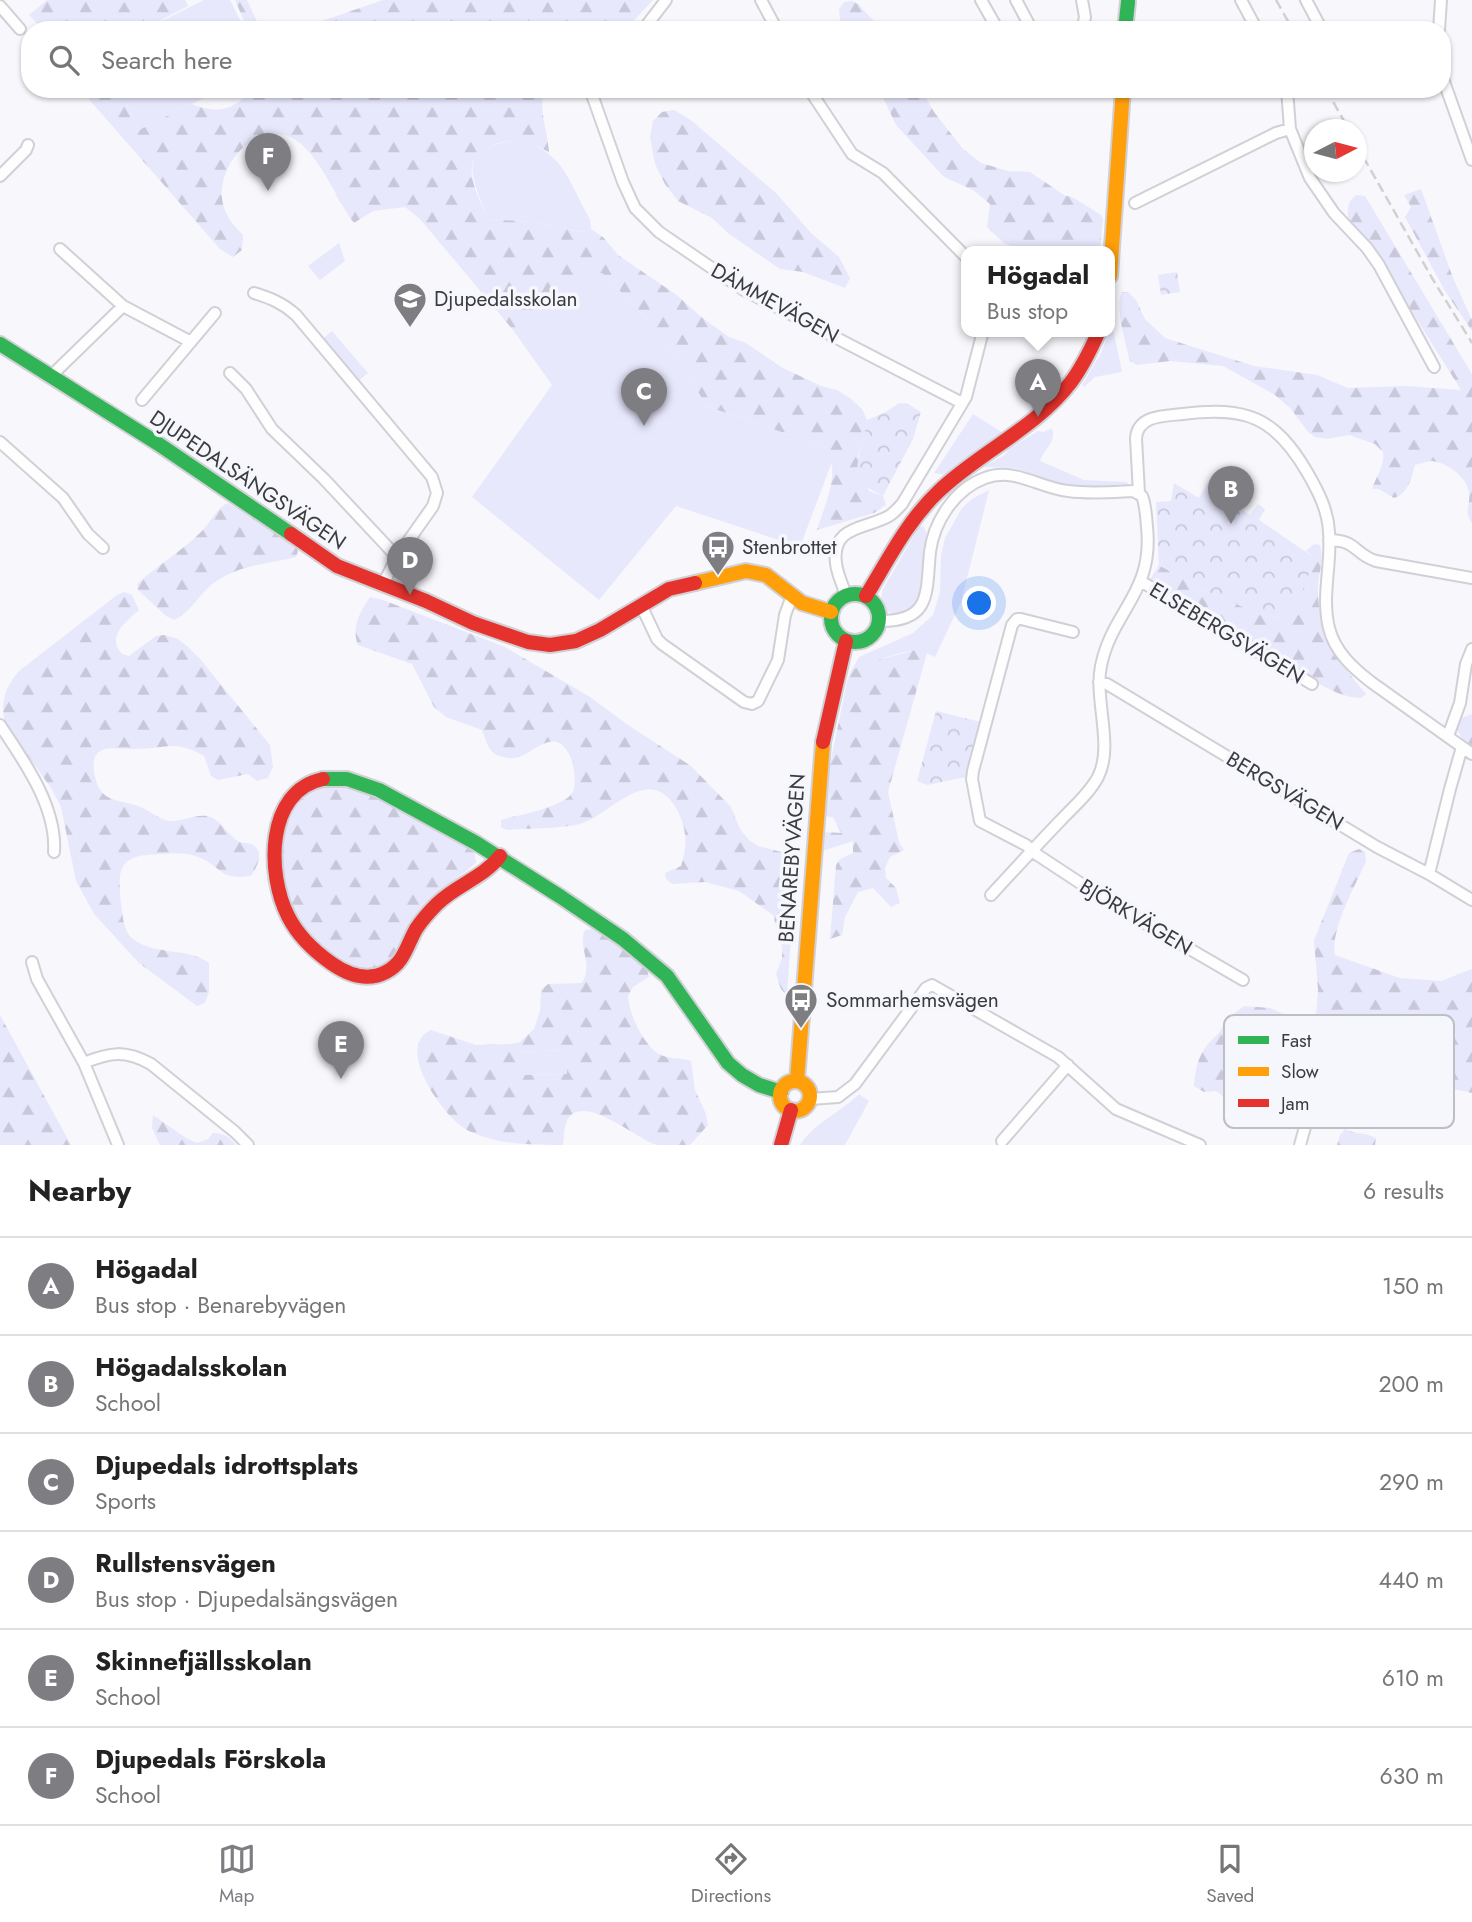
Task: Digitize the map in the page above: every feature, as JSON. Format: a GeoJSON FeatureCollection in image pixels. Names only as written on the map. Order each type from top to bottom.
{"type":"FeatureCollection","features":[{"type":"Feature","properties":{"kind":"street"},"geometry":{"type":"LineString","coordinates":[[650,21],[666,0]]}},
{"type":"Feature","properties":{"kind":"street"},"geometry":{"type":"LineString","coordinates":[[761,0],[772,21]]}},
{"type":"Feature","properties":{"kind":"street"},"geometry":{"type":"LineString","coordinates":[[981,0],[993,21]]}},
{"type":"Feature","properties":{"kind":"street"},"geometry":{"type":"LineString","coordinates":[[1016,0],[1027,21]]}},
{"type":"Feature","properties":{"kind":"street"},"geometry":{"type":"LineString","coordinates":[[1082,0],[1084,21]]}},
{"type":"Feature","properties":{"kind":"street"},"geometry":{"type":"LineString","coordinates":[[1241,0],[1253,21]]}},
{"type":"Feature","properties":{"kind":"street"},"geometry":{"type":"LineString","coordinates":[[1306,0],[1317,21]]}},
{"type":"Feature","properties":{"kind":"street"},"geometry":{"type":"LineString","coordinates":[[1440,21],[1441,0]]}},
{"type":"Feature","properties":{"kind":"street"},"geometry":{"type":"LineString","coordinates":[[1127,21],[1130,1]]}},
{"type":"Feature","properties":{"kind":"street"},"geometry":{"type":"LineString","coordinates":[[0,6],[20,29]]}},
{"type":"Feature","properties":{"kind":"street","name":"DÄMMEVÄGEN"},"geometry":{"type":"LineString","coordinates":[[593,98],[623,183],[635,208],[659,232],[744,290],[962,403]]}},
{"type":"Feature","properties":{"kind":"street"},"geometry":{"type":"LineString","coordinates":[[815,98],[852,154],[883,173],[961,252]]}},
{"type":"Feature","properties":{"kind":"street"},"geometry":{"type":"LineString","coordinates":[[1112,246],[1122,98]]}},
{"type":"Feature","properties":{"kind":"street"},"geometry":{"type":"LineString","coordinates":[[1288,98],[1290,129],[1320,194],[1379,265],[1434,367]]}},
{"type":"Feature","properties":{"kind":"street"},"geometry":{"type":"LineString","coordinates":[[1450,98],[1472,160]]}},
{"type":"Feature","properties":{"kind":"street"},"geometry":{"type":"LineString","coordinates":[[1135,203],[1276,133],[1290,129]]}},
{"type":"Feature","properties":{"kind":"street"},"geometry":{"type":"LineString","coordinates":[[0,176],[28,145]]}},
{"type":"Feature","properties":{"kind":"street"},"geometry":{"type":"LineString","coordinates":[[60,249],[123,306],[191,342]]}},
{"type":"Feature","properties":{"kind":"street"},"geometry":{"type":"LineString","coordinates":[[254,293],[280,303],[296,315],[432,477],[437,493],[433,506],[397,557],[383,584]]}},
{"type":"Feature","properties":{"kind":"street"},"geometry":{"type":"LineString","coordinates":[[51,376],[123,306]]}},
{"type":"Feature","properties":{"kind":"street"},"geometry":{"type":"LineString","coordinates":[[142,400],[215,313]]}},
{"type":"Feature","properties":{"kind":"street"},"geometry":{"type":"LineString","coordinates":[[846,596],[836,563],[838,545],[844,535],[857,527],[893,514],[907,495],[962,403],[981,337]]}},
{"type":"Feature","properties":{"kind":"street"},"geometry":{"type":"LineString","coordinates":[[866,596],[898,542],[925,506],[964,471],[1018,433],[1050,406],[1076,376],[1096,337]]}},
{"type":"Feature","properties":{"kind":"street","name":"DJUPEDALSÄNGSVÄGEN"},"geometry":{"type":"LineString","coordinates":[[0,344],[157,443],[337,566],[473,623],[539,645],[563,645],[588,637],[669,589],[746,571],[766,575],[807,605],[831,612]]}},
{"type":"Feature","properties":{"kind":"street"},"geometry":{"type":"LineString","coordinates":[[230,373],[246,389],[272,429],[397,557]]}},
{"type":"Feature","properties":{"kind":"street"},"geometry":{"type":"LineString","coordinates":[[991,895],[1086,794],[1102,767],[1104,742],[1099,682],[1110,638],[1142,582],[1149,544],[1144,501],[1139,494],[1137,431],[1145,421],[1154,418],[1200,412],[1231,411],[1245,414],[1284,437],[1319,492],[1326,511],[1329,540],[1326,599],[1329,628],[1338,650],[1371,682],[1467,751],[1450,789],[1429,874]]}},
{"type":"Feature","properties":{"kind":"street"},"geometry":{"type":"LineString","coordinates":[[0,442],[63,498],[88,534],[103,548]]}},
{"type":"Feature","properties":{"kind":"street"},"geometry":{"type":"LineString","coordinates":[[879,621],[903,618],[920,608],[928,587],[930,551],[941,518],[957,497],[977,482],[1001,474],[1067,491],[1139,494]]}},
{"type":"Feature","properties":{"kind":"street"},"geometry":{"type":"LineString","coordinates":[[1329,540],[1346,541],[1368,559],[1472,578]]}},
{"type":"Feature","properties":{"kind":"street","name":"ELSEBERGSVÄGEN"},"geometry":{"type":"LineString","coordinates":[[1142,582],[1312,684]]}},
{"type":"Feature","properties":{"kind":"street"},"geometry":{"type":"LineString","coordinates":[[641,605],[662,644],[744,702],[751,704],[758,701],[778,660],[785,615],[792,596]]}},
{"type":"Feature","properties":{"kind":"street"},"geometry":{"type":"LineString","coordinates":[[846,596],[866,596],[877,607],[879,621],[876,631],[861,642],[846,641],[833,629],[831,612],[835,604],[846,596]]}},
{"type":"Feature","properties":{"kind":"street","name":"BJÖRKVÄGEN"},"geometry":{"type":"LineString","coordinates":[[1073,632],[1021,619],[1012,625],[973,771],[980,821],[1004,832],[1109,902],[1243,980]]}},
{"type":"Feature","properties":{"kind":"street","name":"BENAREBYVÄGEN"},"geometry":{"type":"LineString","coordinates":[[797,1081],[820,756],[846,641]]}},
{"type":"Feature","properties":{"kind":"street"},"geometry":{"type":"LineString","coordinates":[[1448,736],[1460,703],[1466,664],[1472,649]]}},
{"type":"Feature","properties":{"kind":"street","name":"BERGSVÄGEN"},"geometry":{"type":"LineString","coordinates":[[1099,682],[1107,684],[1377,847],[1472,900]]}},
{"type":"Feature","properties":{"kind":"street"},"geometry":{"type":"LineString","coordinates":[[0,725],[38,786],[53,833],[54,852]]}},
{"type":"Feature","properties":{"kind":"street"},"geometry":{"type":"LineString","coordinates":[[500,856],[486,872],[452,892],[431,910],[416,929],[395,967],[377,976],[367,977],[346,973],[304,942],[286,915],[275,857],[280,819],[288,800],[303,788],[332,779],[346,779],[377,790],[500,856],[619,936],[671,981],[728,1065],[755,1084],[781,1093]]}},
{"type":"Feature","properties":{"kind":"street"},"geometry":{"type":"LineString","coordinates":[[32,962],[37,979],[84,1063],[118,1145]]}},
{"type":"Feature","properties":{"kind":"street"},"geometry":{"type":"LineString","coordinates":[[810,1098],[838,1097],[855,1084],[930,985],[1069,1065],[1116,1109],[1200,1145]]}},
{"type":"Feature","properties":{"kind":"street"},"geometry":{"type":"LineString","coordinates":[[84,1063],[118,1053],[138,1057],[151,1064],[228,1125],[248,1145]]}},
{"type":"Feature","properties":{"kind":"street"},"geometry":{"type":"LineString","coordinates":[[1002,1141],[1069,1065]]}},
{"type":"Feature","properties":{"kind":"street"},"geometry":{"type":"LineString","coordinates":[[797,1081],[807,1087],[810,1098],[805,1108],[798,1111],[790,1110],[781,1101],[781,1093],[787,1084],[797,1081]]}},
{"type":"Feature","properties":{"kind":"street"},"geometry":{"type":"LineString","coordinates":[[781,1145],[790,1110]]}},
{"type":"Feature","properties":{"kind":"street"},"geometry":{"type":"LineString","coordinates":[[1300,1145],[1305,1128]]}},
{"type":"Feature","properties":{"kind":"green space"},"geometry":{"type":"Polygon","coordinates":[[[47,0],[185,0],[188,6],[159,21],[35,21],[29,15],[47,0]]]}},
{"type":"Feature","properties":{"kind":"green space"},"geometry":{"type":"Polygon","coordinates":[[[204,0],[230,0],[240,21],[162,21],[204,0]]]}},
{"type":"Feature","properties":{"kind":"green space"},"geometry":{"type":"Polygon","coordinates":[[[235,0],[247,0],[257,21],[244,21],[235,0]]]}},
{"type":"Feature","properties":{"kind":"green space"},"geometry":{"type":"Polygon","coordinates":[[[383,0],[653,0],[633,21],[322,21],[383,0]]]}},
{"type":"Feature","properties":{"kind":"green space"},"geometry":{"type":"Polygon","coordinates":[[[852,1],[858,4],[874,21],[840,21],[839,9],[844,2],[852,1]]]}},
{"type":"Feature","properties":{"kind":"green space"},"geometry":{"type":"Polygon","coordinates":[[[88,98],[123,98],[139,130],[191,104],[217,109],[232,106],[243,98],[543,98],[549,152],[533,145],[509,141],[485,149],[474,161],[472,179],[488,219],[534,222],[581,232],[591,229],[604,238],[618,255],[678,296],[729,337],[746,343],[781,367],[850,398],[862,409],[867,420],[858,456],[869,491],[883,496],[886,505],[874,513],[817,530],[832,477],[830,457],[825,447],[706,406],[685,369],[660,335],[602,273],[592,275],[523,331],[513,330],[420,219],[405,207],[373,211],[354,223],[318,163],[300,143],[290,137],[276,134],[263,136],[239,151],[230,163],[224,177],[223,204],[231,221],[243,235],[242,250],[233,257],[220,249],[88,98]]]}},
{"type":"Feature","properties":{"kind":"green space"},"geometry":{"type":"Polygon","coordinates":[[[123,98],[204,98],[139,130],[123,98]]]}},
{"type":"Feature","properties":{"kind":"green space"},"geometry":{"type":"Polygon","coordinates":[[[883,98],[926,98],[963,149],[981,163],[1008,171],[1030,172],[1101,215],[1100,246],[1010,246],[1004,243],[987,227],[990,204],[973,190],[944,177],[896,125],[883,98]]]}},
{"type":"Feature","properties":{"kind":"green space"},"geometry":{"type":"Polygon","coordinates":[[[674,110],[692,121],[777,194],[811,233],[839,257],[850,278],[845,288],[803,272],[780,269],[729,234],[712,218],[678,201],[655,164],[650,137],[653,121],[662,112],[674,110]]]}},
{"type":"Feature","properties":{"kind":"green space"},"geometry":{"type":"Polygon","coordinates":[[[519,140],[547,153],[564,170],[590,219],[591,229],[581,232],[534,222],[488,219],[473,176],[476,156],[485,149],[519,140]]]}},
{"type":"Feature","properties":{"kind":"green space"},"geometry":{"type":"Polygon","coordinates":[[[1421,189],[1453,278],[1472,320],[1472,331],[1445,291],[1405,217],[1411,207],[1404,195],[1421,189]]]}},
{"type":"Feature","properties":{"kind":"green space"},"geometry":{"type":"Polygon","coordinates":[[[1356,195],[1365,196],[1472,374],[1472,523],[1468,515],[1467,486],[1460,476],[1444,465],[1432,461],[1415,465],[1406,489],[1394,498],[1379,489],[1372,489],[1383,457],[1383,452],[1375,444],[1349,435],[1327,439],[1315,437],[1275,395],[1223,366],[1170,361],[1137,365],[1130,361],[1120,315],[1122,292],[1128,292],[1136,300],[1145,319],[1165,338],[1254,366],[1317,375],[1348,388],[1406,386],[1461,390],[1399,291],[1349,223],[1348,208],[1356,195]]]}},
{"type":"Feature","properties":{"kind":"green space"},"geometry":{"type":"Polygon","coordinates":[[[339,243],[345,261],[320,280],[308,266],[339,243]]]}},
{"type":"Feature","properties":{"kind":"green space"},"geometry":{"type":"Polygon","coordinates":[[[1177,272],[1180,292],[1161,295],[1158,275],[1177,272]]]}},
{"type":"Feature","properties":{"kind":"green space"},"geometry":{"type":"Polygon","coordinates":[[[602,273],[660,335],[685,369],[706,406],[825,447],[833,459],[800,547],[676,506],[599,600],[472,497],[552,385],[513,330],[523,331],[592,274],[602,273]]]}},
{"type":"Feature","properties":{"kind":"green space"},"geometry":{"type":"Polygon","coordinates":[[[332,331],[368,373],[357,382],[321,340],[332,331]]]}},
{"type":"Feature","properties":{"kind":"green space"},"geometry":{"type":"Polygon","coordinates":[[[1107,337],[1115,337],[1122,372],[1095,377],[1084,387],[1082,385],[1107,337]]]}},
{"type":"Feature","properties":{"kind":"green space"},"geometry":{"type":"Polygon","coordinates":[[[899,403],[908,404],[921,412],[913,439],[883,496],[859,483],[858,459],[867,420],[899,403]]]}},
{"type":"Feature","properties":{"kind":"green space"},"geometry":{"type":"Polygon","coordinates":[[[973,414],[1003,433],[953,471],[946,475],[934,473],[973,414]]]}},
{"type":"Feature","properties":{"kind":"green space"},"geometry":{"type":"Polygon","coordinates":[[[1052,428],[1053,437],[1040,461],[1084,480],[1127,482],[1128,485],[1106,488],[1069,486],[1014,468],[983,467],[1038,431],[1044,432],[1052,428]]]}},
{"type":"Feature","properties":{"kind":"green space"},"geometry":{"type":"Polygon","coordinates":[[[1212,476],[1223,483],[1217,494],[1250,515],[1258,504],[1265,509],[1259,520],[1315,558],[1298,602],[1287,618],[1267,617],[1201,589],[1159,565],[1156,502],[1171,501],[1174,483],[1199,498],[1212,476]]]}},
{"type":"Feature","properties":{"kind":"green space"},"geometry":{"type":"Polygon","coordinates":[[[989,490],[961,602],[935,657],[924,652],[907,652],[851,671],[859,657],[913,633],[933,615],[940,592],[941,555],[945,538],[962,508],[989,490]]]}},
{"type":"Feature","properties":{"kind":"green space"},"geometry":{"type":"Polygon","coordinates":[[[228,503],[294,544],[298,551],[296,557],[227,575],[206,589],[180,616],[174,620],[166,616],[138,590],[137,584],[194,538],[228,503]]]}},
{"type":"Feature","properties":{"kind":"green space"},"geometry":{"type":"Polygon","coordinates":[[[923,526],[927,534],[921,594],[906,612],[893,614],[883,606],[883,589],[919,527],[923,526]]]}},
{"type":"Feature","properties":{"kind":"green space"},"geometry":{"type":"Polygon","coordinates":[[[1314,544],[1320,545],[1321,551],[1318,593],[1322,622],[1333,648],[1366,694],[1361,698],[1338,693],[1314,681],[1271,652],[1149,581],[1159,565],[1201,589],[1267,617],[1287,618],[1315,558],[1306,551],[1314,544]]]}},
{"type":"Feature","properties":{"kind":"green space"},"geometry":{"type":"Polygon","coordinates":[[[124,592],[132,595],[139,610],[119,630],[116,641],[122,654],[129,656],[156,636],[165,635],[178,639],[201,660],[270,745],[273,767],[268,778],[257,781],[248,774],[218,780],[211,776],[204,756],[177,746],[107,749],[96,755],[94,761],[96,781],[107,797],[139,806],[169,821],[207,816],[219,823],[236,840],[251,844],[258,851],[259,859],[251,876],[226,875],[198,857],[180,853],[137,857],[129,860],[121,871],[121,904],[124,923],[130,936],[151,948],[191,955],[209,963],[209,992],[205,1003],[197,1006],[139,963],[94,914],[76,881],[61,807],[51,788],[5,723],[5,695],[19,671],[124,592]]]}},
{"type":"Feature","properties":{"kind":"green space"},"geometry":{"type":"Polygon","coordinates":[[[370,597],[505,647],[590,697],[691,766],[731,807],[740,829],[749,840],[758,846],[789,854],[796,860],[787,996],[781,989],[776,974],[782,958],[782,947],[773,915],[739,891],[705,882],[672,884],[666,879],[665,873],[681,866],[685,844],[680,815],[665,795],[654,790],[631,794],[595,817],[575,825],[507,830],[501,827],[501,820],[553,805],[570,795],[575,781],[570,756],[558,742],[551,742],[515,758],[499,756],[490,749],[482,730],[446,717],[434,707],[412,664],[358,645],[356,626],[370,597]]]}},
{"type":"Feature","properties":{"kind":"green space"},"geometry":{"type":"Polygon","coordinates":[[[916,650],[927,653],[888,792],[899,842],[904,850],[890,857],[885,868],[886,878],[896,888],[900,903],[891,907],[873,888],[858,892],[845,917],[842,935],[830,939],[836,865],[840,859],[853,853],[853,841],[822,851],[824,832],[841,833],[833,817],[823,816],[822,803],[847,682],[851,671],[865,663],[916,650]]]}},
{"type":"Feature","properties":{"kind":"green space"},"geometry":{"type":"Polygon","coordinates":[[[936,711],[981,722],[966,777],[927,785],[917,781],[936,711]]]}},
{"type":"Feature","properties":{"kind":"green space"},"geometry":{"type":"Polygon","coordinates":[[[1472,714],[1472,746],[1462,739],[1456,728],[1459,719],[1472,714]]]}},
{"type":"Feature","properties":{"kind":"green space"},"geometry":{"type":"Polygon","coordinates":[[[331,784],[369,792],[388,800],[474,849],[476,863],[428,901],[394,956],[383,965],[368,971],[355,970],[323,951],[295,922],[280,877],[285,815],[305,792],[320,785],[331,784]]]}},
{"type":"Feature","properties":{"kind":"green space"},"geometry":{"type":"Polygon","coordinates":[[[1359,849],[1365,852],[1366,861],[1340,920],[1334,944],[1335,955],[1400,978],[1441,981],[1472,969],[1472,1093],[1454,1090],[1454,1015],[1316,1015],[1318,990],[1314,940],[1349,853],[1359,849]]]}},
{"type":"Feature","properties":{"kind":"green space"},"geometry":{"type":"Polygon","coordinates":[[[591,929],[617,942],[641,961],[649,977],[633,987],[628,996],[638,1028],[648,1044],[659,1054],[691,1061],[695,1090],[708,1125],[690,1145],[657,1145],[609,1119],[583,1111],[573,1114],[566,1123],[563,1145],[490,1139],[457,1123],[435,1098],[426,1082],[417,1051],[421,1039],[431,1030],[476,1045],[520,1042],[534,1029],[540,1011],[541,990],[548,984],[582,983],[586,969],[583,943],[585,930],[591,929]],[[566,1050],[518,1052],[520,1075],[567,1074],[566,1050]]]}},
{"type":"Feature","properties":{"kind":"green space"},"geometry":{"type":"Polygon","coordinates":[[[1244,1006],[1270,1008],[1286,1015],[1232,1015],[1244,1006]]]}},
{"type":"Feature","properties":{"kind":"green space"},"geometry":{"type":"Polygon","coordinates":[[[0,1015],[71,1145],[0,1145],[0,1015]]]}},
{"type":"Feature","properties":{"kind":"green space"},"geometry":{"type":"Polygon","coordinates":[[[1224,1024],[1224,1097],[1216,1091],[1204,1092],[1194,1086],[1200,1058],[1224,1024]]]}},
{"type":"Feature","properties":{"kind":"green space"},"geometry":{"type":"Polygon","coordinates":[[[567,1050],[568,1074],[519,1075],[518,1052],[567,1050]]]}},
{"type":"Feature","properties":{"kind":"green space"},"geometry":{"type":"Polygon","coordinates":[[[859,1094],[869,1101],[845,1145],[800,1145],[813,1130],[859,1094]]]}},
{"type":"Feature","properties":{"kind":"green space"},"geometry":{"type":"Polygon","coordinates":[[[153,1115],[197,1143],[217,1133],[226,1136],[236,1145],[160,1145],[152,1128],[153,1115]]]}},
{"type":"Feature","properties":{"kind":"green space"},"geometry":{"type":"Polygon","coordinates":[[[1345,1129],[1376,1138],[1375,1145],[1337,1145],[1345,1129]]]}},
{"type":"Feature","properties":{"kind":"railway"},"geometry":{"type":"LineString","coordinates":[[1276,0],[1288,21]]}},
{"type":"Feature","properties":{"kind":"railway"},"geometry":{"type":"LineString","coordinates":[[1331,98],[1343,119]]}},
{"type":"Feature","properties":{"kind":"railway"},"geometry":{"type":"LineString","coordinates":[[1367,163],[1472,343]]}},
{"type":"Feature","properties":{"kind":"traffic: fast"},"geometry":{"type":"LineString","coordinates":[[1126,21],[1128,2]]}},
{"type":"Feature","properties":{"kind":"traffic: fast"},"geometry":{"type":"LineString","coordinates":[[0,344],[157,443],[291,534]]}},
{"type":"Feature","properties":{"kind":"traffic: fast"},"geometry":{"type":"LineString","coordinates":[[855,594],[864,595],[872,601],[878,609],[879,618],[878,627],[872,635],[864,641],[855,642],[846,641],[838,635],[832,627],[831,618],[832,609],[838,601],[846,595],[855,594]]}},
{"type":"Feature","properties":{"kind":"traffic: fast"},"geometry":{"type":"LineString","coordinates":[[323,779],[347,779],[379,790],[476,843],[623,939],[667,976],[728,1063],[759,1085],[781,1092]]}},
{"type":"Feature","properties":{"kind":"traffic: slow"},"geometry":{"type":"LineString","coordinates":[[1112,246],[1122,98]]}},
{"type":"Feature","properties":{"kind":"traffic: slow"},"geometry":{"type":"LineString","coordinates":[[695,583],[746,571],[766,575],[802,603],[831,612]]}},
{"type":"Feature","properties":{"kind":"traffic: slow"},"geometry":{"type":"LineString","coordinates":[[797,1081],[823,742]]}},
{"type":"Feature","properties":{"kind":"traffic: slow"},"geometry":{"type":"LineString","coordinates":[[795,1081],[806,1085],[810,1096],[806,1107],[795,1111],[784,1107],[780,1096],[784,1085],[795,1081]]}},
{"type":"Feature","properties":{"kind":"traffic: jam"},"geometry":{"type":"LineString","coordinates":[[866,596],[899,541],[928,502],[955,477],[1025,426],[1057,398],[1079,370],[1096,337]]}},
{"type":"Feature","properties":{"kind":"traffic: jam"},"geometry":{"type":"LineString","coordinates":[[291,534],[337,566],[426,601],[473,623],[528,642],[550,645],[576,641],[600,630],[669,589],[695,583]]}},
{"type":"Feature","properties":{"kind":"traffic: jam"},"geometry":{"type":"LineString","coordinates":[[823,742],[846,641]]}},
{"type":"Feature","properties":{"kind":"traffic: jam"},"geometry":{"type":"LineString","coordinates":[[323,779],[304,787],[290,800],[281,817],[276,837],[276,879],[281,899],[297,930],[319,953],[344,971],[365,977],[379,975],[392,968],[401,959],[416,929],[434,907],[444,897],[486,870],[500,856]]}},
{"type":"Feature","properties":{"kind":"traffic: jam"},"geometry":{"type":"LineString","coordinates":[[781,1145],[791,1110]]}},
{"type":"Feature","properties":{"kind":"place","name":"Djupedals Förskola"},"geometry":{"type":"Point","coordinates":[268,191]}},
{"type":"Feature","properties":{"kind":"place","name":"Djupedalsskolan"},"geometry":{"type":"Point","coordinates":[410,329]}},
{"type":"Feature","properties":{"kind":"place","name":"Högadal"},"geometry":{"type":"Point","coordinates":[1038,417]}},
{"type":"Feature","properties":{"kind":"place","name":"Djupedals idrottsplats"},"geometry":{"type":"Point","coordinates":[644,426]}},
{"type":"Feature","properties":{"kind":"place","name":"Högadalsskolan"},"geometry":{"type":"Point","coordinates":[1231,524]}},
{"type":"Feature","properties":{"kind":"place","name":"Stenbrottet"},"geometry":{"type":"Point","coordinates":[718,577]}},
{"type":"Feature","properties":{"kind":"place","name":"Rullstensvägen"},"geometry":{"type":"Point","coordinates":[410,595]}},
{"type":"Feature","properties":{"kind":"place","name":"Sommarhemsvägen"},"geometry":{"type":"Point","coordinates":[801,1030]}},
{"type":"Feature","properties":{"kind":"place","name":"Skinnefjällsskolan"},"geometry":{"type":"Point","coordinates":[341,1079]}}]}
